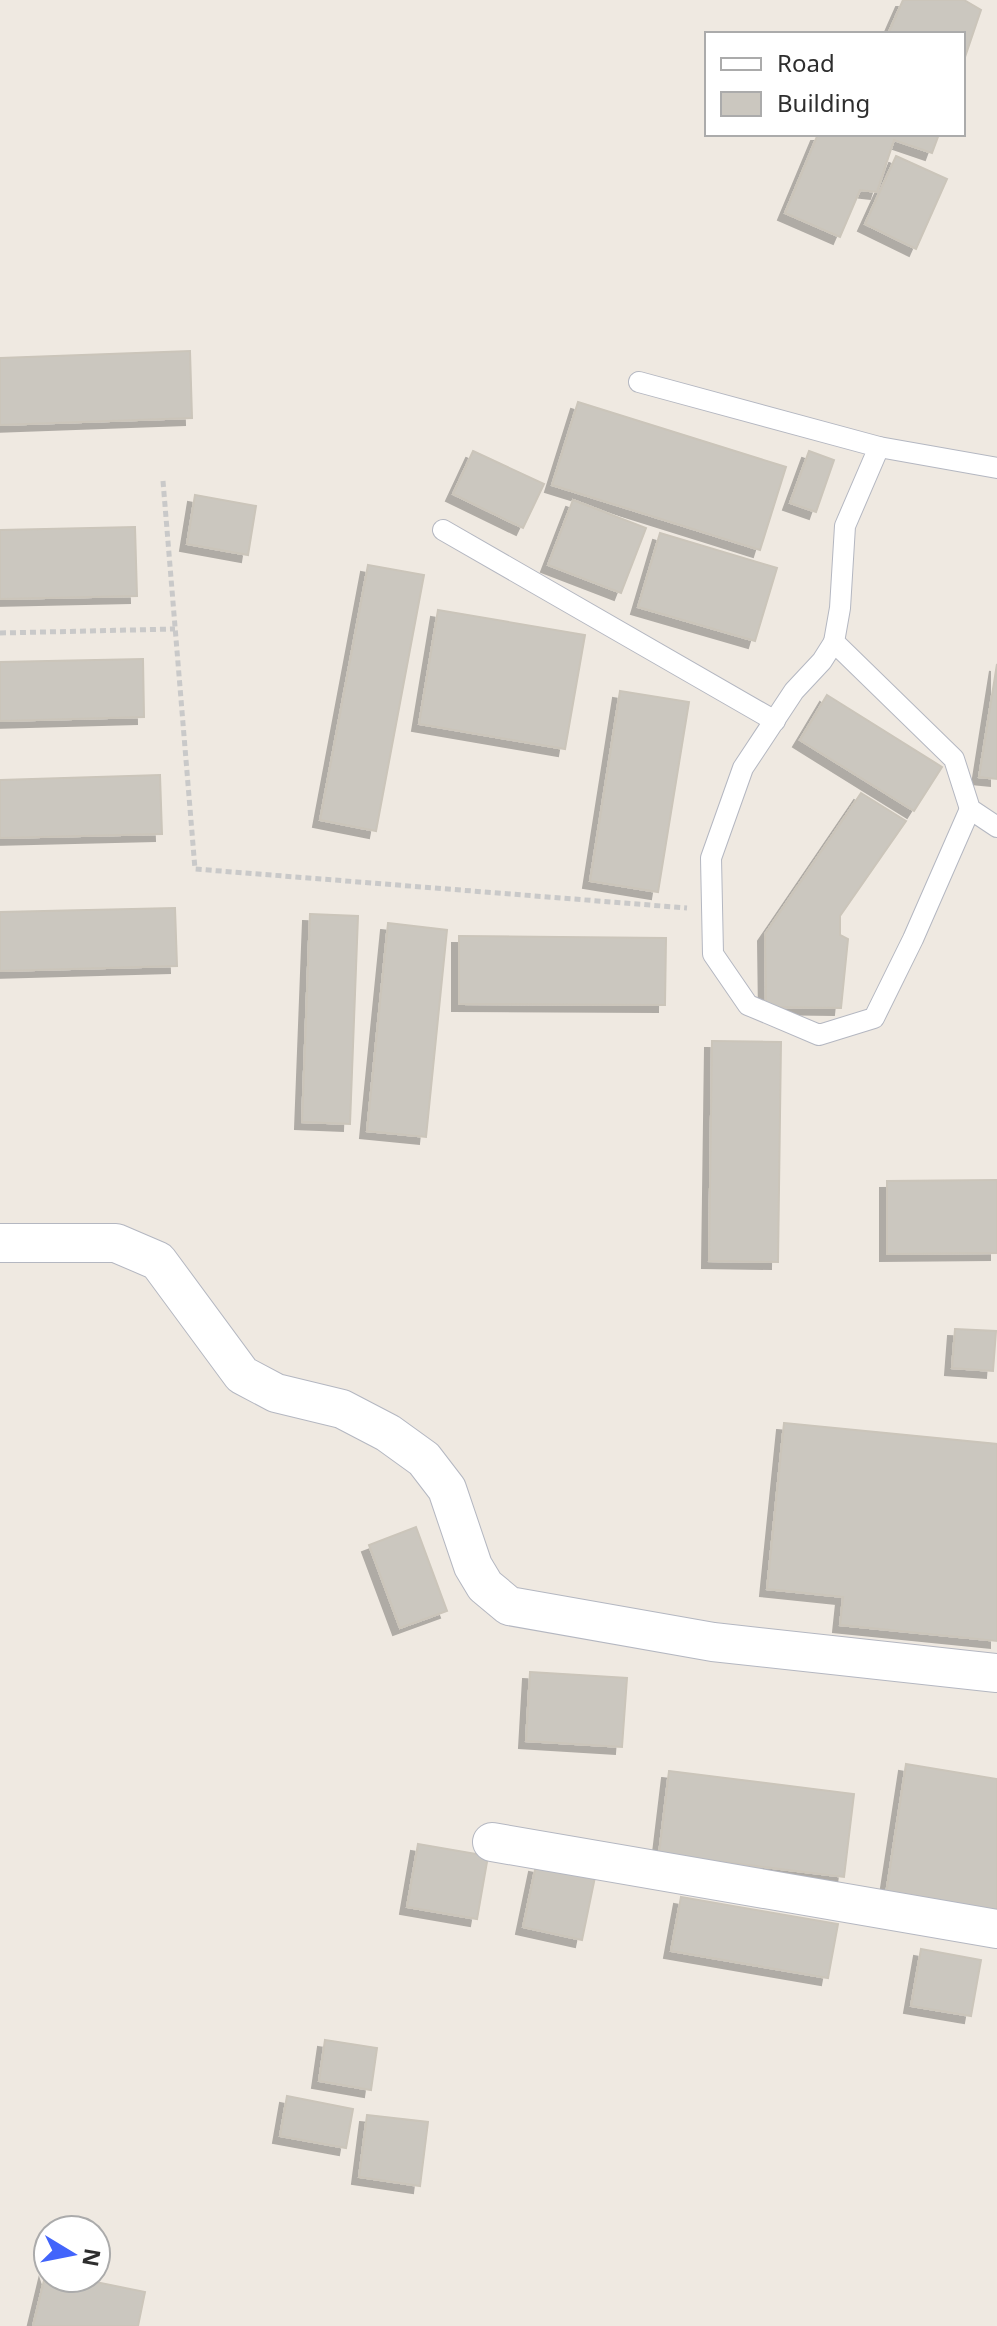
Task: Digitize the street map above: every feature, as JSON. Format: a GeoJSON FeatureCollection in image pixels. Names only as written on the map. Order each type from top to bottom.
{"type":"FeatureCollection","features":[{"type":"Feature","properties":{"kind":"street"},"geometry":{"type":"LineString","coordinates":[[0,1243],[116,1243],[158,1261],[242,1375],[276,1393],[342,1409],[388,1433],[424,1459],[447,1489],[473,1566],[485,1586],[509,1606],[713,1642],[997,1673]]}},
{"type":"Feature","properties":{"kind":"street"},"geometry":{"type":"LineString","coordinates":[[492,1842],[997,1929]]}},
{"type":"Feature","properties":{"kind":"lane"},"geometry":{"type":"LineString","coordinates":[[639,382],[879,447],[997,468]]}},
{"type":"Feature","properties":{"kind":"lane"},"geometry":{"type":"LineString","coordinates":[[879,447],[845,526],[840,608],[834,642],[822,661],[794,691],[743,768],[711,858],[713,954],[748,1005],[819,1035],[874,1018],[913,939],[970,809]]}},
{"type":"Feature","properties":{"kind":"lane"},"geometry":{"type":"LineString","coordinates":[[443,530],[775,721]]}},
{"type":"Feature","properties":{"kind":"lane"},"geometry":{"type":"LineString","coordinates":[[834,642],[954,759],[970,809],[997,827]]}},
{"type":"Feature","properties":{"kind":"path"},"geometry":{"type":"LineString","coordinates":[[163,481],[195,869],[712,910]]}},
{"type":"Feature","properties":{"kind":"path"},"geometry":{"type":"LineString","coordinates":[[0,633],[175,629]]}},
{"type":"Feature","properties":{"kind":"building"},"geometry":{"type":"Polygon","coordinates":[[[903,0],[964,0],[981,10],[965,57],[965,32],[889,32],[903,0]]]}},
{"type":"Feature","properties":{"kind":"building"},"geometry":{"type":"Polygon","coordinates":[[[817,136],[938,136],[932,153],[894,140],[877,192],[860,190],[840,237],[785,213],[817,136]]]}},
{"type":"Feature","properties":{"kind":"building"},"geometry":{"type":"Polygon","coordinates":[[[896,156],[947,179],[916,249],[865,224],[896,156]]]}},
{"type":"Feature","properties":{"kind":"building"},"geometry":{"type":"Polygon","coordinates":[[[190,351],[192,418],[0,425],[0,358],[190,351]]]}},
{"type":"Feature","properties":{"kind":"building"},"geometry":{"type":"Polygon","coordinates":[[[578,402],[786,467],[760,550],[552,485],[578,402]]]}},
{"type":"Feature","properties":{"kind":"building"},"geometry":{"type":"Polygon","coordinates":[[[473,451],[544,484],[523,528],[453,494],[473,451]]]}},
{"type":"Feature","properties":{"kind":"building"},"geometry":{"type":"Polygon","coordinates":[[[809,451],[834,460],[816,512],[790,503],[809,451]]]}},
{"type":"Feature","properties":{"kind":"building"},"geometry":{"type":"Polygon","coordinates":[[[195,495],[256,506],[248,555],[187,544],[195,495]]]}},
{"type":"Feature","properties":{"kind":"building"},"geometry":{"type":"Polygon","coordinates":[[[573,500],[646,528],[621,593],[548,565],[573,500]]]}},
{"type":"Feature","properties":{"kind":"building"},"geometry":{"type":"Polygon","coordinates":[[[135,527],[137,596],[0,599],[0,530],[135,527]]]}},
{"type":"Feature","properties":{"kind":"building"},"geometry":{"type":"Polygon","coordinates":[[[660,533],[777,568],[755,641],[638,607],[660,533]]]}},
{"type":"Feature","properties":{"kind":"building"},"geometry":{"type":"Polygon","coordinates":[[[368,565],[424,575],[376,831],[320,820],[368,565]]]}},
{"type":"Feature","properties":{"kind":"building"},"geometry":{"type":"Polygon","coordinates":[[[438,610],[585,635],[565,749],[419,724],[438,610]]]}},
{"type":"Feature","properties":{"kind":"building"},"geometry":{"type":"Polygon","coordinates":[[[143,659],[144,717],[0,721],[0,662],[143,659]]]}},
{"type":"Feature","properties":{"kind":"building"},"geometry":{"type":"Polygon","coordinates":[[[997,664],[997,779],[979,777],[997,664]]]}},
{"type":"Feature","properties":{"kind":"building"},"geometry":{"type":"Polygon","coordinates":[[[620,691],[689,702],[658,892],[590,881],[620,691]]]}},
{"type":"Feature","properties":{"kind":"building"},"geometry":{"type":"Polygon","coordinates":[[[827,695],[942,767],[914,811],[800,740],[827,695]]]}},
{"type":"Feature","properties":{"kind":"building"},"geometry":{"type":"Polygon","coordinates":[[[160,775],[162,834],[0,838],[0,780],[160,775]]]}},
{"type":"Feature","properties":{"kind":"building"},"geometry":{"type":"Polygon","coordinates":[[[861,793],[906,821],[840,916],[840,935],[848,939],[841,1008],[766,1007],[765,934],[861,793]]]}},
{"type":"Feature","properties":{"kind":"building"},"geometry":{"type":"Polygon","coordinates":[[[175,908],[177,966],[0,971],[0,912],[175,908]]]}},
{"type":"Feature","properties":{"kind":"building"},"geometry":{"type":"Polygon","coordinates":[[[310,914],[358,916],[350,1124],[302,1122],[310,914]]]}},
{"type":"Feature","properties":{"kind":"building"},"geometry":{"type":"Polygon","coordinates":[[[388,923],[447,930],[426,1137],[367,1131],[388,923]]]}},
{"type":"Feature","properties":{"kind":"building"},"geometry":{"type":"Polygon","coordinates":[[[459,936],[666,938],[665,1005],[459,1004],[459,936]]]}},
{"type":"Feature","properties":{"kind":"building"},"geometry":{"type":"Polygon","coordinates":[[[712,1041],[781,1042],[778,1262],[709,1261],[712,1041]]]}},
{"type":"Feature","properties":{"kind":"building"},"geometry":{"type":"Polygon","coordinates":[[[997,1180],[997,1253],[887,1254],[887,1181],[997,1180]]]}},
{"type":"Feature","properties":{"kind":"building"},"geometry":{"type":"Polygon","coordinates":[[[955,1329],[996,1331],[993,1371],[952,1368],[955,1329]]]}},
{"type":"Feature","properties":{"kind":"building"},"geometry":{"type":"Polygon","coordinates":[[[784,1423],[997,1444],[997,1641],[840,1625],[843,1597],[767,1589],[784,1423]]]}},
{"type":"Feature","properties":{"kind":"building"},"geometry":{"type":"Polygon","coordinates":[[[416,1527],[447,1611],[400,1628],[369,1545],[416,1527]]]}},
{"type":"Feature","properties":{"kind":"building"},"geometry":{"type":"Polygon","coordinates":[[[530,1672],[627,1678],[622,1747],[526,1741],[530,1672]]]}},
{"type":"Feature","properties":{"kind":"building"},"geometry":{"type":"Polygon","coordinates":[[[906,1764],[997,1779],[997,1912],[886,1894],[906,1764]]]}},
{"type":"Feature","properties":{"kind":"building"},"geometry":{"type":"Polygon","coordinates":[[[669,1771],[854,1794],[844,1877],[659,1854],[669,1771]]]}},
{"type":"Feature","properties":{"kind":"building"},"geometry":{"type":"Polygon","coordinates":[[[418,1844],[488,1856],[477,1919],[407,1907],[418,1844]]]}},
{"type":"Feature","properties":{"kind":"building"},"geometry":{"type":"Polygon","coordinates":[[[536,1865],[595,1877],[582,1940],[523,1927],[536,1865]]]}},
{"type":"Feature","properties":{"kind":"building"},"geometry":{"type":"Polygon","coordinates":[[[681,1897],[838,1924],[828,1978],[671,1951],[681,1897]]]}},
{"type":"Feature","properties":{"kind":"building"},"geometry":{"type":"Polygon","coordinates":[[[921,1949],[981,1960],[971,2016],[911,2006],[921,1949]]]}},
{"type":"Feature","properties":{"kind":"building"},"geometry":{"type":"Polygon","coordinates":[[[325,2040],[377,2048],[371,2090],[319,2081],[325,2040]]]}},
{"type":"Feature","properties":{"kind":"building"},"geometry":{"type":"Polygon","coordinates":[[[287,2096],[353,2109],[346,2148],[280,2136],[287,2096]]]}},
{"type":"Feature","properties":{"kind":"building"},"geometry":{"type":"Polygon","coordinates":[[[367,2115],[428,2122],[420,2186],[359,2177],[367,2115]]]}},
{"type":"Feature","properties":{"kind":"building"},"geometry":{"type":"Polygon","coordinates":[[[112,2285],[145,2292],[138,2326],[33,2326],[41,2294],[112,2294],[112,2285]]]}}]}
